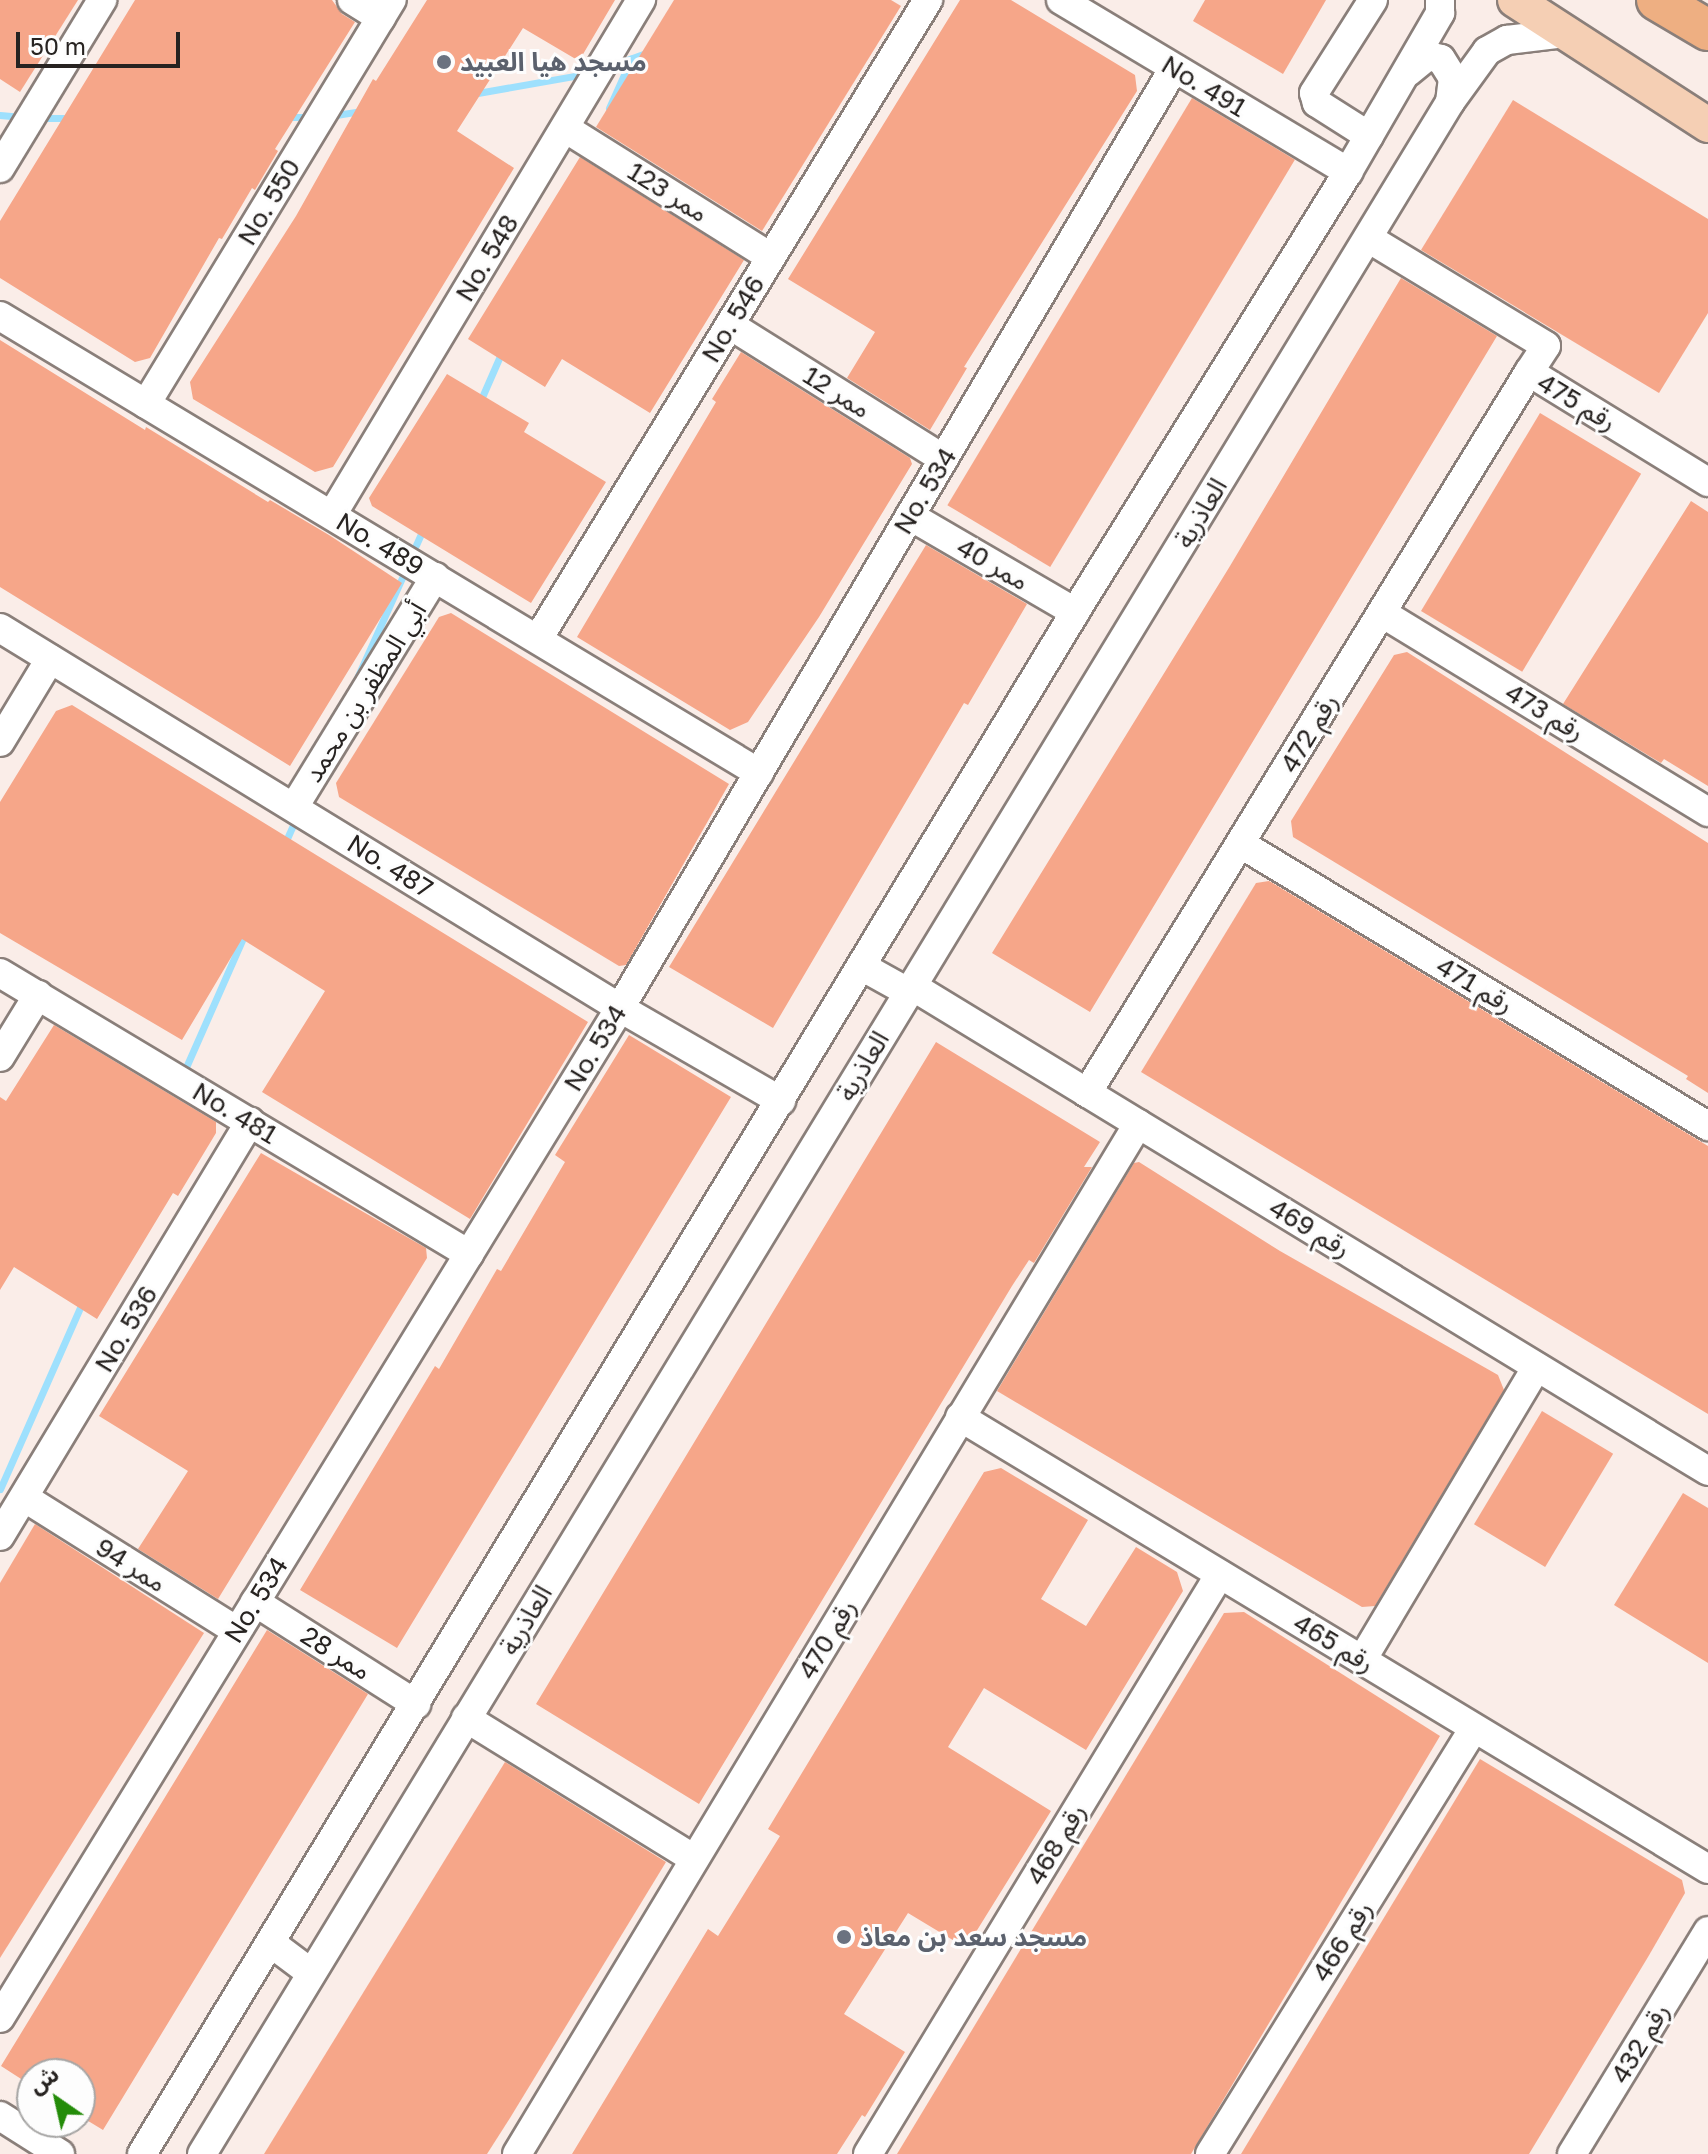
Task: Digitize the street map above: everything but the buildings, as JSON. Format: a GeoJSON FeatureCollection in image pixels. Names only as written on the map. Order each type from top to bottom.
{"type":"FeatureCollection","features":[{"type":"Feature","properties":{"kind":"highway"},"geometry":{"type":"LineString","coordinates":[[1657,0],[1708,30]]}},
{"type":"Feature","properties":{"kind":"main road"},"geometry":{"type":"LineString","coordinates":[[1515,0],[1708,125]]}},
{"type":"Feature","properties":{"kind":"street"},"geometry":{"type":"LineString","coordinates":[[0,168],[102,0]]}},
{"type":"Feature","properties":{"kind":"street"},"geometry":{"type":"LineString","coordinates":[[352,0],[387,9]]}},
{"type":"Feature","properties":{"kind":"street","name":"No. 548"},"geometry":{"type":"LineString","coordinates":[[332,515],[641,0]]}},
{"type":"Feature","properties":{"kind":"street","name":"No. 546"},"geometry":{"type":"LineString","coordinates":[[538,639],[928,0]]}},
{"type":"Feature","properties":{"kind":"street","name":"No. 491"},"geometry":{"type":"LineString","coordinates":[[1061,0],[1348,172]]}},
{"type":"Feature","properties":{"kind":"street"},"geometry":{"type":"LineString","coordinates":[[1369,136],[1317,103],[1314,93],[1373,0]]}},
{"type":"Feature","properties":{"kind":"street","name":"العاذرية"},"geometry":{"type":"LineString","coordinates":[[142,2154],[1075,612],[1348,172],[1440,13],[1440,0]]}},
{"type":"Feature","properties":{"kind":"street","name":"No. 550"},"geometry":{"type":"LineString","coordinates":[[146,404],[387,9]]}},
{"type":"Feature","properties":{"kind":"street","name":"العاذرية"},"geometry":{"type":"LineString","coordinates":[[202,2154],[1450,102],[1487,51],[1507,40],[1565,33]]}},
{"type":"Feature","properties":{"kind":"street"},"geometry":{"type":"LineString","coordinates":[[1408,72],[1428,56],[1441,59],[1453,78],[1450,102]]}},
{"type":"Feature","properties":{"kind":"street","name":"No. 534"},"geometry":{"type":"LineString","coordinates":[[0,2018],[620,1008],[1174,68]]}},
{"type":"Feature","properties":{"kind":"street","name":"ممر 123"},"geometry":{"type":"LineString","coordinates":[[565,128],[771,257]]}},
{"type":"Feature","properties":{"kind":"street","name":"رقم 475"},"geometry":{"type":"LineString","coordinates":[[1368,238],[1546,346],[1529,372],[1708,482]]}},
{"type":"Feature","properties":{"kind":"street","name":"No. 489"},"geometry":{"type":"LineString","coordinates":[[0,316],[759,773]]}},
{"type":"Feature","properties":{"kind":"street","name":"ممر 12"},"geometry":{"type":"LineString","coordinates":[[730,325],[944,459]]}},
{"type":"Feature","properties":{"kind":"street","name":"رقم 472"},"geometry":{"type":"LineString","coordinates":[[1087,1093],[1529,372]]}},
{"type":"Feature","properties":{"kind":"street","name":"ممر 40"},"geometry":{"type":"LineString","coordinates":[[910,516],[1075,612]]}},
{"type":"Feature","properties":{"kind":"street","name":"أبي المظفر بن محمد"},"geometry":{"type":"LineString","coordinates":[[294,807],[435,577]]}},
{"type":"Feature","properties":{"kind":"street","name":"رقم 473"},"geometry":{"type":"LineString","coordinates":[[1382,613],[1708,812]]}},
{"type":"Feature","properties":{"kind":"street","name":"No. 487"},"geometry":{"type":"LineString","coordinates":[[0,628],[620,1008],[781,1101]]}},
{"type":"Feature","properties":{"kind":"street"},"geometry":{"type":"LineString","coordinates":[[0,742],[50,659]]}},
{"type":"Feature","properties":{"kind":"street","name":"رقم 471"},"geometry":{"type":"LineString","coordinates":[[1241,844],[1708,1126]]}},
{"type":"Feature","properties":{"kind":"street","name":"رقم 469"},"geometry":{"type":"LineString","coordinates":[[863,967],[910,989],[1087,1093],[1708,1471]]}},
{"type":"Feature","properties":{"kind":"street","name":"No. 481"},"geometry":{"type":"LineString","coordinates":[[0,973],[469,1254]]}},
{"type":"Feature","properties":{"kind":"street"},"geometry":{"type":"LineString","coordinates":[[0,1057],[38,995]]}},
{"type":"Feature","properties":{"kind":"street","name":"No. 536"},"geometry":{"type":"LineString","coordinates":[[0,1536],[250,1121]]}},
{"type":"Feature","properties":{"kind":"street","name":"رقم 470"},"geometry":{"type":"LineString","coordinates":[[517,2154],[1138,1124]]}},
{"type":"Feature","properties":{"kind":"street"},"geometry":{"type":"LineString","coordinates":[[1362,1660],[1537,1367]]}},
{"type":"Feature","properties":{"kind":"street","name":"رقم 465"},"geometry":{"type":"LineString","coordinates":[[960,1417],[1708,1869]]}},
{"type":"Feature","properties":{"kind":"street","name":"ممر 94"},"geometry":{"type":"LineString","coordinates":[[25,1498],[237,1631]]}},
{"type":"Feature","properties":{"kind":"street","name":"رقم 468"},"geometry":{"type":"LineString","coordinates":[[868,2154],[1220,1574]]}},
{"type":"Feature","properties":{"kind":"street","name":"ممر 28"},"geometry":{"type":"LineString","coordinates":[[255,1602],[416,1704]]}},
{"type":"Feature","properties":{"kind":"street"},"geometry":{"type":"LineString","coordinates":[[466,1718],[694,1859]]}},
{"type":"Feature","properties":{"kind":"street","name":"رقم 466"},"geometry":{"type":"LineString","coordinates":[[1210,2154],[1474,1728]]}},
{"type":"Feature","properties":{"kind":"street","name":"رقم 432"},"geometry":{"type":"LineString","coordinates":[[1572,2154],[1696,1976],[1708,1931]]}},
{"type":"Feature","properties":{"kind":"street"},"geometry":{"type":"LineString","coordinates":[[271,1943],[311,1973]]}},
{"type":"Feature","properties":{"kind":"street"},"geometry":{"type":"LineString","coordinates":[[0,2116],[60,2154]]}},
{"type":"Feature","properties":{"kind":"waterway"},"geometry":{"type":"LineString","coordinates":[[613,65],[646,53]]}},
{"type":"Feature","properties":{"kind":"waterway"},"geometry":{"type":"LineString","coordinates":[[609,108],[631,59]]}},
{"type":"Feature","properties":{"kind":"waterway"},"geometry":{"type":"LineString","coordinates":[[472,94],[586,74]]}},
{"type":"Feature","properties":{"kind":"waterway"},"geometry":{"type":"LineString","coordinates":[[330,116],[361,111]]}},
{"type":"Feature","properties":{"kind":"waterway"},"geometry":{"type":"LineString","coordinates":[[0,115],[22,117]]}},
{"type":"Feature","properties":{"kind":"waterway"},"geometry":{"type":"LineString","coordinates":[[286,117],[314,117]]}},
{"type":"Feature","properties":{"kind":"waterway"},"geometry":{"type":"LineString","coordinates":[[38,118],[70,118]]}},
{"type":"Feature","properties":{"kind":"waterway"},"geometry":{"type":"LineString","coordinates":[[479,404],[503,349]]}},
{"type":"Feature","properties":{"kind":"waterway"},"geometry":{"type":"LineString","coordinates":[[416,545],[423,529]]}},
{"type":"Feature","properties":{"kind":"waterway"},"geometry":{"type":"LineString","coordinates":[[357,678],[402,578]]}},
{"type":"Feature","properties":{"kind":"waterway"},"geometry":{"type":"LineString","coordinates":[[285,843],[296,818]]}},
{"type":"Feature","properties":{"kind":"waterway"},"geometry":{"type":"LineString","coordinates":[[183,1074],[246,931]]}},
{"type":"Feature","properties":{"kind":"waterway"},"geometry":{"type":"LineString","coordinates":[[0,1489],[83,1301]]}},
{"type":"Feature","properties":{"kind":"place","name":"مسجد هيا العبيد"},"geometry":{"type":"Point","coordinates":[444,62]}},
{"type":"Feature","properties":{"kind":"place","name":"مسجد سعد بن معاذ"},"geometry":{"type":"Point","coordinates":[844,1937]}}]}
